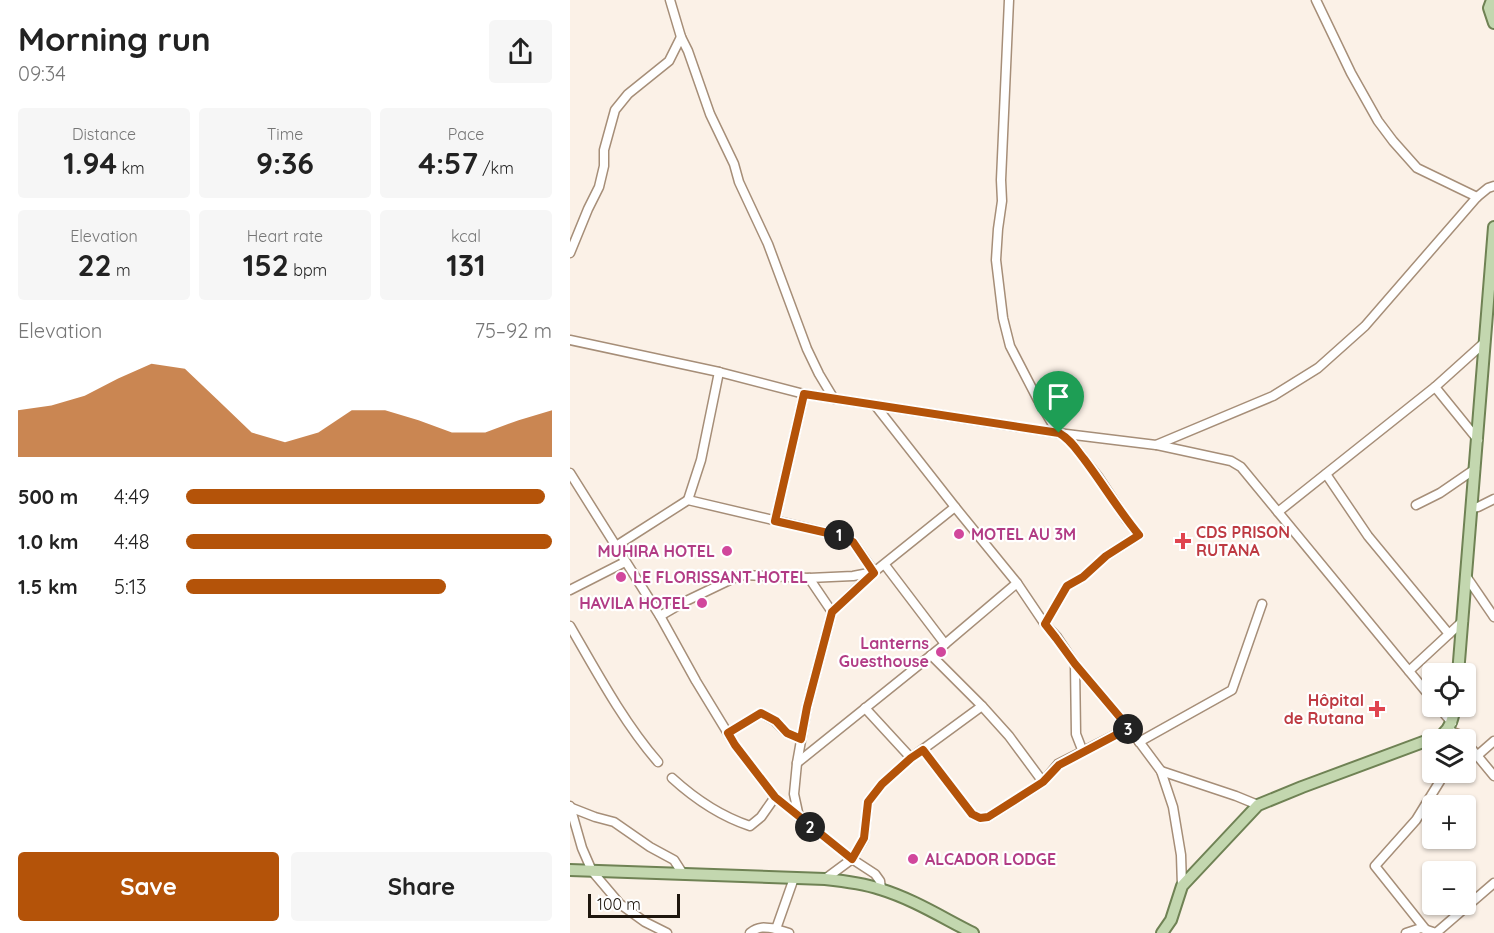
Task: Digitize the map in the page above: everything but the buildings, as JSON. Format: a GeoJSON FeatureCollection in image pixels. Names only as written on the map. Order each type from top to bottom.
{"type":"FeatureCollection","features":[{"type":"Feature","properties":{"kind":"main road"},"geometry":{"type":"LineString","coordinates":[[1492,0],[1489,8],[1494,23]]}},
{"type":"Feature","properties":{"kind":"main road"},"geometry":{"type":"LineString","coordinates":[[1459,663],[1494,227]]}},
{"type":"Feature","properties":{"kind":"main road"},"geometry":{"type":"LineString","coordinates":[[1162,933],[1176,909],[1182,886],[1258,805],[1422,742]]}},
{"type":"Feature","properties":{"kind":"main road"},"geometry":{"type":"LineString","coordinates":[[570,870],[825,879],[854,883],[881,889],[973,933]]}},
{"type":"Feature","properties":{"kind":"street"},"geometry":{"type":"LineString","coordinates":[[669,0],[710,114],[768,244],[807,349],[834,399]]}},
{"type":"Feature","properties":{"kind":"street"},"geometry":{"type":"LineString","coordinates":[[1009,0],[1002,201],[996,260],[1003,318],[1010,346],[1038,400],[1059,433],[1067,437],[1139,535],[1106,556],[1083,577],[1067,586],[1045,624]]}},
{"type":"Feature","properties":{"kind":"street"},"geometry":{"type":"LineString","coordinates":[[1316,0],[1372,112],[1393,141],[1417,168],[1477,197]]}},
{"type":"Feature","properties":{"kind":"street"},"geometry":{"type":"LineString","coordinates":[[570,253],[602,177],[604,150],[615,110],[628,94],[669,61],[681,37]]}},
{"type":"Feature","properties":{"kind":"street"},"geometry":{"type":"LineString","coordinates":[[1156,445],[1273,396],[1318,368],[1365,326],[1477,197],[1494,186]]}},
{"type":"Feature","properties":{"kind":"street"},"geometry":{"type":"LineString","coordinates":[[570,340],[718,372],[804,394],[1059,433],[1156,445],[1231,461],[1241,467],[1422,687]]}},
{"type":"Feature","properties":{"kind":"street"},"geometry":{"type":"LineString","coordinates":[[1278,512],[1435,387],[1485,342]]}},
{"type":"Feature","properties":{"kind":"street"},"geometry":{"type":"LineString","coordinates":[[616,546],[688,500],[701,460],[718,372]]}},
{"type":"Feature","properties":{"kind":"street"},"geometry":{"type":"LineString","coordinates":[[1435,387],[1478,440]]}},
{"type":"Feature","properties":{"kind":"street"},"geometry":{"type":"LineString","coordinates":[[775,521],[804,394]]}},
{"type":"Feature","properties":{"kind":"street"},"geometry":{"type":"LineString","coordinates":[[875,405],[1017,583],[1075,664],[1129,728],[1161,771],[1173,807],[1181,855],[1182,886]]}},
{"type":"Feature","properties":{"kind":"street"},"geometry":{"type":"LineString","coordinates":[[1416,506],[1475,469]]}},
{"type":"Feature","properties":{"kind":"street"},"geometry":{"type":"LineString","coordinates":[[570,472],[660,616],[735,745],[775,797],[799,818],[877,876],[881,889]]}},
{"type":"Feature","properties":{"kind":"street"},"geometry":{"type":"LineString","coordinates":[[1326,474],[1368,536],[1449,634]]}},
{"type":"Feature","properties":{"kind":"street"},"geometry":{"type":"LineString","coordinates":[[1471,508],[1494,499]]}},
{"type":"Feature","properties":{"kind":"street"},"geometry":{"type":"LineString","coordinates":[[688,500],[841,536],[853,542],[874,573]]}},
{"type":"Feature","properties":{"kind":"street"},"geometry":{"type":"LineString","coordinates":[[799,818],[794,794],[801,739],[832,612],[874,573],[955,507]]}},
{"type":"Feature","properties":{"kind":"street"},"geometry":{"type":"LineString","coordinates":[[570,590],[625,562]]}},
{"type":"Feature","properties":{"kind":"street"},"geometry":{"type":"LineString","coordinates":[[885,565],[945,644]]}},
{"type":"Feature","properties":{"kind":"street"},"geometry":{"type":"LineString","coordinates":[[660,616],[684,602],[744,575],[809,578],[874,573]]}},
{"type":"Feature","properties":{"kind":"street"},"geometry":{"type":"LineString","coordinates":[[1466,576],[1494,617]]}},
{"type":"Feature","properties":{"kind":"street"},"geometry":{"type":"LineString","coordinates":[[809,578],[832,612]]}},
{"type":"Feature","properties":{"kind":"street"},"geometry":{"type":"LineString","coordinates":[[797,764],[1017,583]]}},
{"type":"Feature","properties":{"kind":"street"},"geometry":{"type":"LineString","coordinates":[[1139,742],[1232,690],[1262,604]]}},
{"type":"Feature","properties":{"kind":"street"},"geometry":{"type":"LineString","coordinates":[[1409,671],[1462,621]]}},
{"type":"Feature","properties":{"kind":"street"},"geometry":{"type":"LineString","coordinates":[[570,626],[645,747],[658,762]]}},
{"type":"Feature","properties":{"kind":"street"},"geometry":{"type":"LineString","coordinates":[[931,655],[1009,736],[1043,782]]}},
{"type":"Feature","properties":{"kind":"street"},"geometry":{"type":"LineString","coordinates":[[1075,664],[1077,734],[1083,752]]}},
{"type":"Feature","properties":{"kind":"street"},"geometry":{"type":"LineString","coordinates":[[825,879],[852,859],[864,838],[868,802],[882,784],[911,758],[982,706]]}},
{"type":"Feature","properties":{"kind":"street"},"geometry":{"type":"LineString","coordinates":[[866,708],[911,758]]}},
{"type":"Feature","properties":{"kind":"street"},"geometry":{"type":"LineString","coordinates":[[728,733],[761,713],[776,721],[787,733],[801,739]]}},
{"type":"Feature","properties":{"kind":"street"},"geometry":{"type":"LineString","coordinates":[[923,750],[972,814],[980,818],[988,817],[1043,782],[1059,765],[1129,728]]}},
{"type":"Feature","properties":{"kind":"street"},"geometry":{"type":"LineString","coordinates":[[1494,741],[1478,755],[1494,776]]}},
{"type":"Feature","properties":{"kind":"street"},"geometry":{"type":"LineString","coordinates":[[1161,771],[1258,805]]}},
{"type":"Feature","properties":{"kind":"street"},"geometry":{"type":"LineString","coordinates":[[672,778],[699,801],[731,820],[750,826],[761,817],[775,797]]}},
{"type":"Feature","properties":{"kind":"street"},"geometry":{"type":"LineString","coordinates":[[1426,930],[1375,866],[1416,820],[1439,783]]}},
{"type":"Feature","properties":{"kind":"street"},"geometry":{"type":"LineString","coordinates":[[571,807],[582,848],[592,871],[620,904],[645,922],[667,933]]}},
{"type":"Feature","properties":{"kind":"street"},"geometry":{"type":"LineString","coordinates":[[571,807],[614,822],[650,847],[674,860],[683,874]]}},
{"type":"Feature","properties":{"kind":"street"},"geometry":{"type":"LineString","coordinates":[[776,928],[794,878]]}},
{"type":"Feature","properties":{"kind":"street"},"geometry":{"type":"LineString","coordinates":[[1406,933],[1421,928],[1436,933],[1494,883]]}},
{"type":"Feature","properties":{"kind":"street"},"geometry":{"type":"LineString","coordinates":[[750,933],[763,927],[776,928],[789,933]]}},
{"type":"Feature","properties":{"kind":"place","name":"MOTEL AU 3M"},"geometry":{"type":"Point","coordinates":[959,534]}},
{"type":"Feature","properties":{"kind":"place","name":"CDS PRISON RUTANA"},"geometry":{"type":"Point","coordinates":[1183,541]}},
{"type":"Feature","properties":{"kind":"place","name":"MUHIRA HOTEL"},"geometry":{"type":"Point","coordinates":[727,551]}},
{"type":"Feature","properties":{"kind":"place","name":"LE FLORISSANT HOTEL"},"geometry":{"type":"Point","coordinates":[621,577]}},
{"type":"Feature","properties":{"kind":"place","name":"HAVILA HOTEL"},"geometry":{"type":"Point","coordinates":[702,603]}},
{"type":"Feature","properties":{"kind":"place","name":"Lanterns Guesthouse"},"geometry":{"type":"Point","coordinates":[941,652]}},
{"type":"Feature","properties":{"kind":"place","name":"Hôpital de Rutana"},"geometry":{"type":"Point","coordinates":[1377,709]}},
{"type":"Feature","properties":{"kind":"place","name":"ALCADOR LODGE"},"geometry":{"type":"Point","coordinates":[913,859]}},
{"type":"Feature","properties":{"kind":"route"},"geometry":{"type":"LineString","coordinates":[[804,394],[1059,433],[1067,437],[1139,535],[1106,556],[1083,577],[1067,586],[1045,624],[1129,728],[1059,765],[1043,782],[988,817],[980,818],[972,814],[923,750],[882,784],[868,802],[864,838],[852,859],[775,797],[728,733],[761,713],[776,721],[787,733],[801,739],[832,612],[874,573],[853,542],[841,536],[775,521],[804,394]]}}]}
